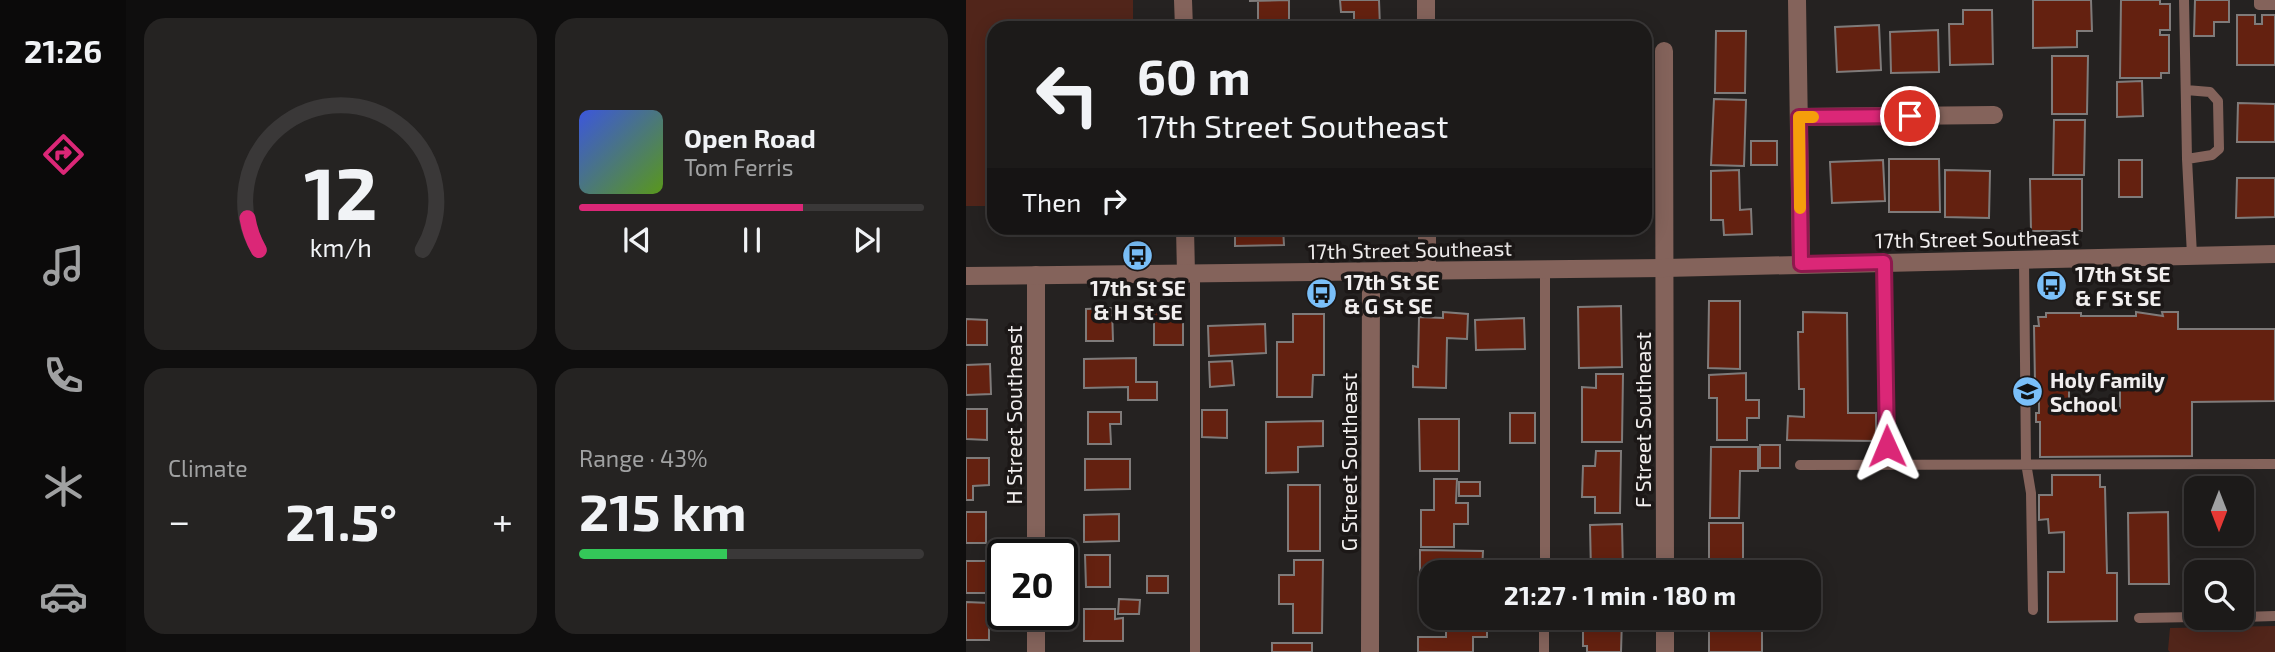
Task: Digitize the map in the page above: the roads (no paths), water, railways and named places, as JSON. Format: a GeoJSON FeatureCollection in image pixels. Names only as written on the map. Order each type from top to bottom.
{"type":"FeatureCollection","features":[{"type":"Feature","properties":{"kind":"street"},"geometry":{"type":"LineString","coordinates":[[1183,0],[1184,21]]}},
{"type":"Feature","properties":{"kind":"street"},"geometry":{"type":"LineString","coordinates":[[1426,0],[1426,21]]}},
{"type":"Feature","properties":{"kind":"street"},"geometry":{"type":"LineString","coordinates":[[1797,0],[1801,264]]}},
{"type":"Feature","properties":{"kind":"street","name":"F Street Southeast"},"geometry":{"type":"LineString","coordinates":[[1664,51],[1665,560]]}},
{"type":"Feature","properties":{"kind":"street"},"geometry":{"type":"LineString","coordinates":[[1799,117],[1994,115]]}},
{"type":"Feature","properties":{"kind":"street"},"geometry":{"type":"LineString","coordinates":[[1186,235],[1190,274]]}},
{"type":"Feature","properties":{"kind":"street"},"geometry":{"type":"LineString","coordinates":[[1427,235],[1427,272]]}},
{"type":"Feature","properties":{"kind":"street","name":"17th Street Southeast"},"geometry":{"type":"LineString","coordinates":[[966,275],[1427,272],[2275,254]]}},
{"type":"Feature","properties":{"kind":"street","name":"G Street Southeast"},"geometry":{"type":"LineString","coordinates":[[1370,652],[1371,272]]}},
{"type":"Feature","properties":{"kind":"street","name":"H Street Southeast"},"geometry":{"type":"LineString","coordinates":[[1036,275],[1036,539]]}},
{"type":"Feature","properties":{"kind":"street"},"geometry":{"type":"LineString","coordinates":[[1036,630],[1036,652]]}},
{"type":"Feature","properties":{"kind":"street"},"geometry":{"type":"LineString","coordinates":[[1665,630],[1665,652]]}},
{"type":"Feature","properties":{"kind":"lane"},"geometry":{"type":"LineString","coordinates":[[2184,0],[2192,255]]}},
{"type":"Feature","properties":{"kind":"lane"},"geometry":{"type":"LineString","coordinates":[[2259,0],[2259,5],[2275,5]]}},
{"type":"Feature","properties":{"kind":"lane"},"geometry":{"type":"LineString","coordinates":[[2186,90],[2210,92],[2218,101],[2219,149],[2212,155],[2187,159]]}},
{"type":"Feature","properties":{"kind":"lane"},"geometry":{"type":"LineString","coordinates":[[2024,260],[2026,463],[2031,493],[2033,611]]}},
{"type":"Feature","properties":{"kind":"lane"},"geometry":{"type":"LineString","coordinates":[[1884,262],[1887,464]]}},
{"type":"Feature","properties":{"kind":"lane"},"geometry":{"type":"LineString","coordinates":[[1545,270],[1545,560]]}},
{"type":"Feature","properties":{"kind":"lane"},"geometry":{"type":"LineString","coordinates":[[1190,274],[1195,652]]}},
{"type":"Feature","properties":{"kind":"lane"},"geometry":{"type":"LineString","coordinates":[[1800,465],[2275,464]]}},
{"type":"Feature","properties":{"kind":"lane"},"geometry":{"type":"LineString","coordinates":[[2254,617],[2275,616]]}},
{"type":"Feature","properties":{"kind":"lane"},"geometry":{"type":"LineString","coordinates":[[2139,618],[2184,617]]}},
{"type":"Feature","properties":{"kind":"lane"},"geometry":{"type":"LineString","coordinates":[[1544,652],[1545,630]]}},
{"type":"Feature","properties":{"kind":"place","name":"17th St SE & H St SE"},"geometry":{"type":"Point","coordinates":[1138,255]}},
{"type":"Feature","properties":{"kind":"place","name":"17th St SE & F St SE"},"geometry":{"type":"Point","coordinates":[2052,285]}},
{"type":"Feature","properties":{"kind":"place","name":"17th St SE & G St SE"},"geometry":{"type":"Point","coordinates":[1321,293]}},
{"type":"Feature","properties":{"kind":"place","name":"Holy Family School"},"geometry":{"type":"Point","coordinates":[2027,391]}}]}
